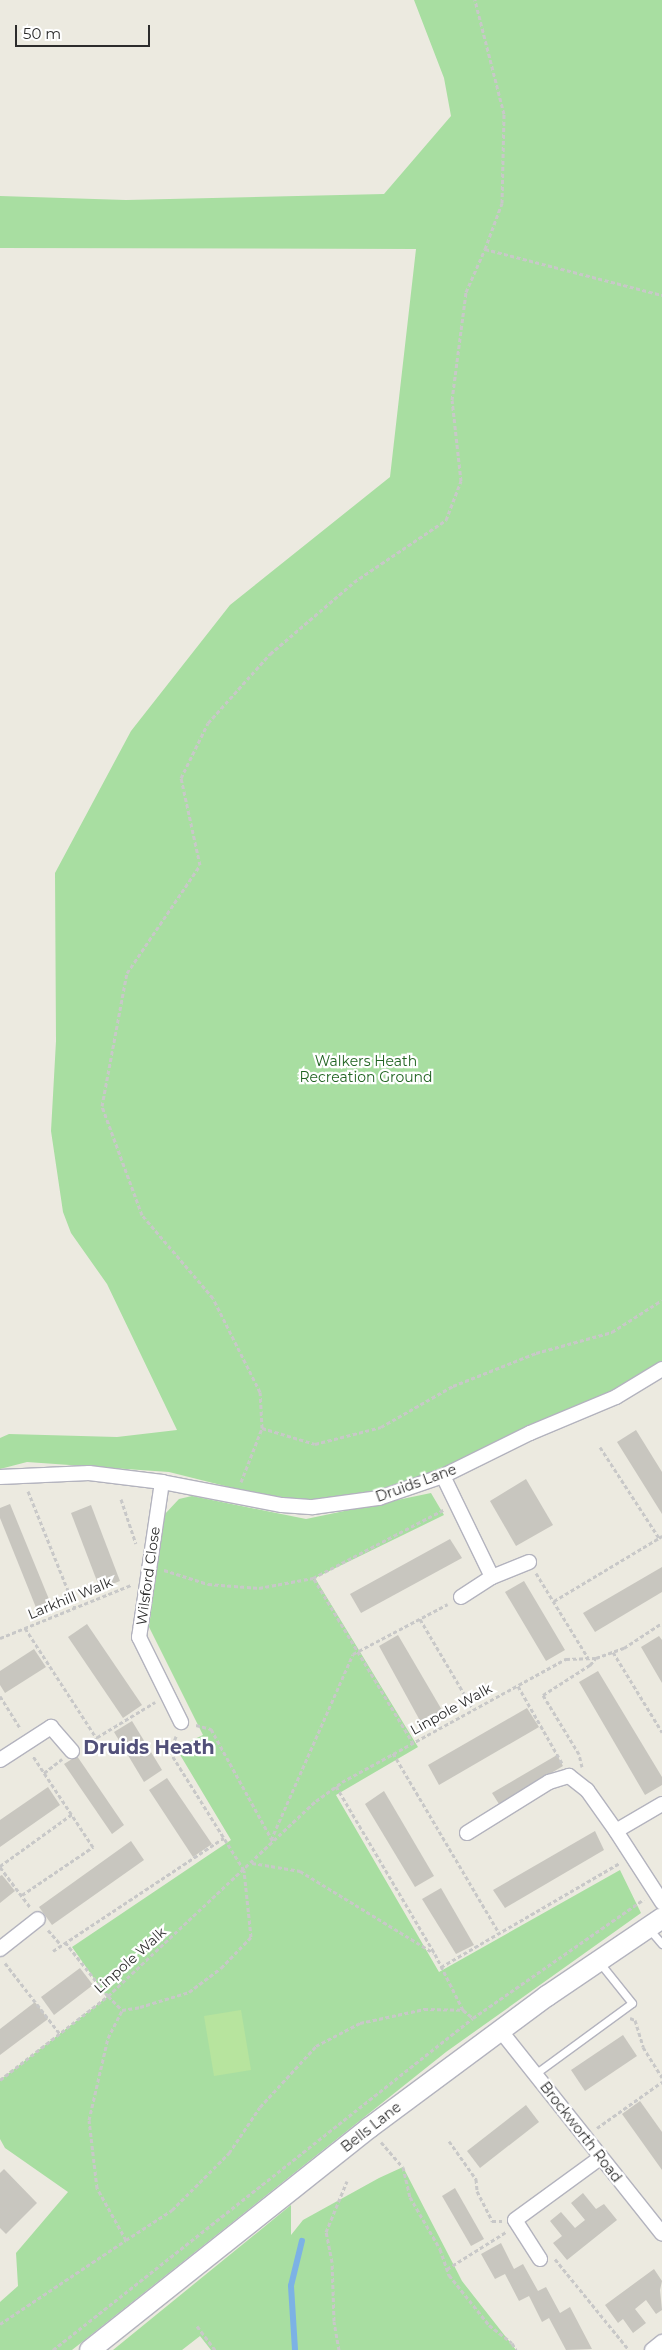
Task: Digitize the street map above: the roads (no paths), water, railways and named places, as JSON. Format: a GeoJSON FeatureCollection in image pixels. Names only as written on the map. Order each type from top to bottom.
{"type":"FeatureCollection","features":[{"type":"Feature","properties":{"kind":"street","name":"Druids Lane"},"geometry":{"type":"LineString","coordinates":[[0,1477],[89,1474],[162,1482],[282,1505],[313,1507],[379,1498],[443,1476],[530,1433],[616,1397],[662,1369]]}},
{"type":"Feature","properties":{"kind":"street"},"geometry":{"type":"LineString","coordinates":[[443,1476],[492,1577]]}},
{"type":"Feature","properties":{"kind":"street","name":"Wilsford Close"},"geometry":{"type":"LineString","coordinates":[[162,1482],[139,1636],[181,1722]]}},
{"type":"Feature","properties":{"kind":"street"},"geometry":{"type":"LineString","coordinates":[[461,1597],[492,1577],[529,1562]]}},
{"type":"Feature","properties":{"kind":"street"},"geometry":{"type":"LineString","coordinates":[[0,1760],[52,1728],[72,1751]]}},
{"type":"Feature","properties":{"kind":"street"},"geometry":{"type":"LineString","coordinates":[[467,1833],[549,1782],[569,1776],[587,1790],[662,1902]]}},
{"type":"Feature","properties":{"kind":"street"},"geometry":{"type":"LineString","coordinates":[[616,1831],[662,1804]]}},
{"type":"Feature","properties":{"kind":"street"},"geometry":{"type":"LineString","coordinates":[[0,1949],[38,1919]]}},
{"type":"Feature","properties":{"kind":"street","name":"Bells Lane"},"geometry":{"type":"LineString","coordinates":[[90,2350],[369,2128],[500,2030],[655,1923]]}},
{"type":"Feature","properties":{"kind":"street","name":"Brockworth Road"},"geometry":{"type":"LineString","coordinates":[[500,2030],[600,2158],[661,2232]]}},
{"type":"Feature","properties":{"kind":"street"},"geometry":{"type":"LineString","coordinates":[[540,2259],[516,2223],[600,2158]]}},
{"type":"Feature","properties":{"kind":"street"},"geometry":{"type":"LineString","coordinates":[[652,2350],[662,2342]]}},
{"type":"Feature","properties":{"kind":"lane"},"geometry":{"type":"LineString","coordinates":[[655,1923],[662,1944]]}},
{"type":"Feature","properties":{"kind":"lane"},"geometry":{"type":"LineString","coordinates":[[535,2074],[632,2003],[598,1961]]}},
{"type":"Feature","properties":{"kind":"waterway"},"geometry":{"type":"LineString","coordinates":[[295,2350],[291,2286],[302,2241]]}},
{"type":"Feature","properties":{"kind":"district","name":"Druids Heath"},"geometry":{"type":"Point","coordinates":[149,1748]}},
{"type":"Feature","properties":{"kind":"park label","name":"Walkers Heath Recreation Ground"},"geometry":{"type":"Point","coordinates":[366,1070]}}]}
